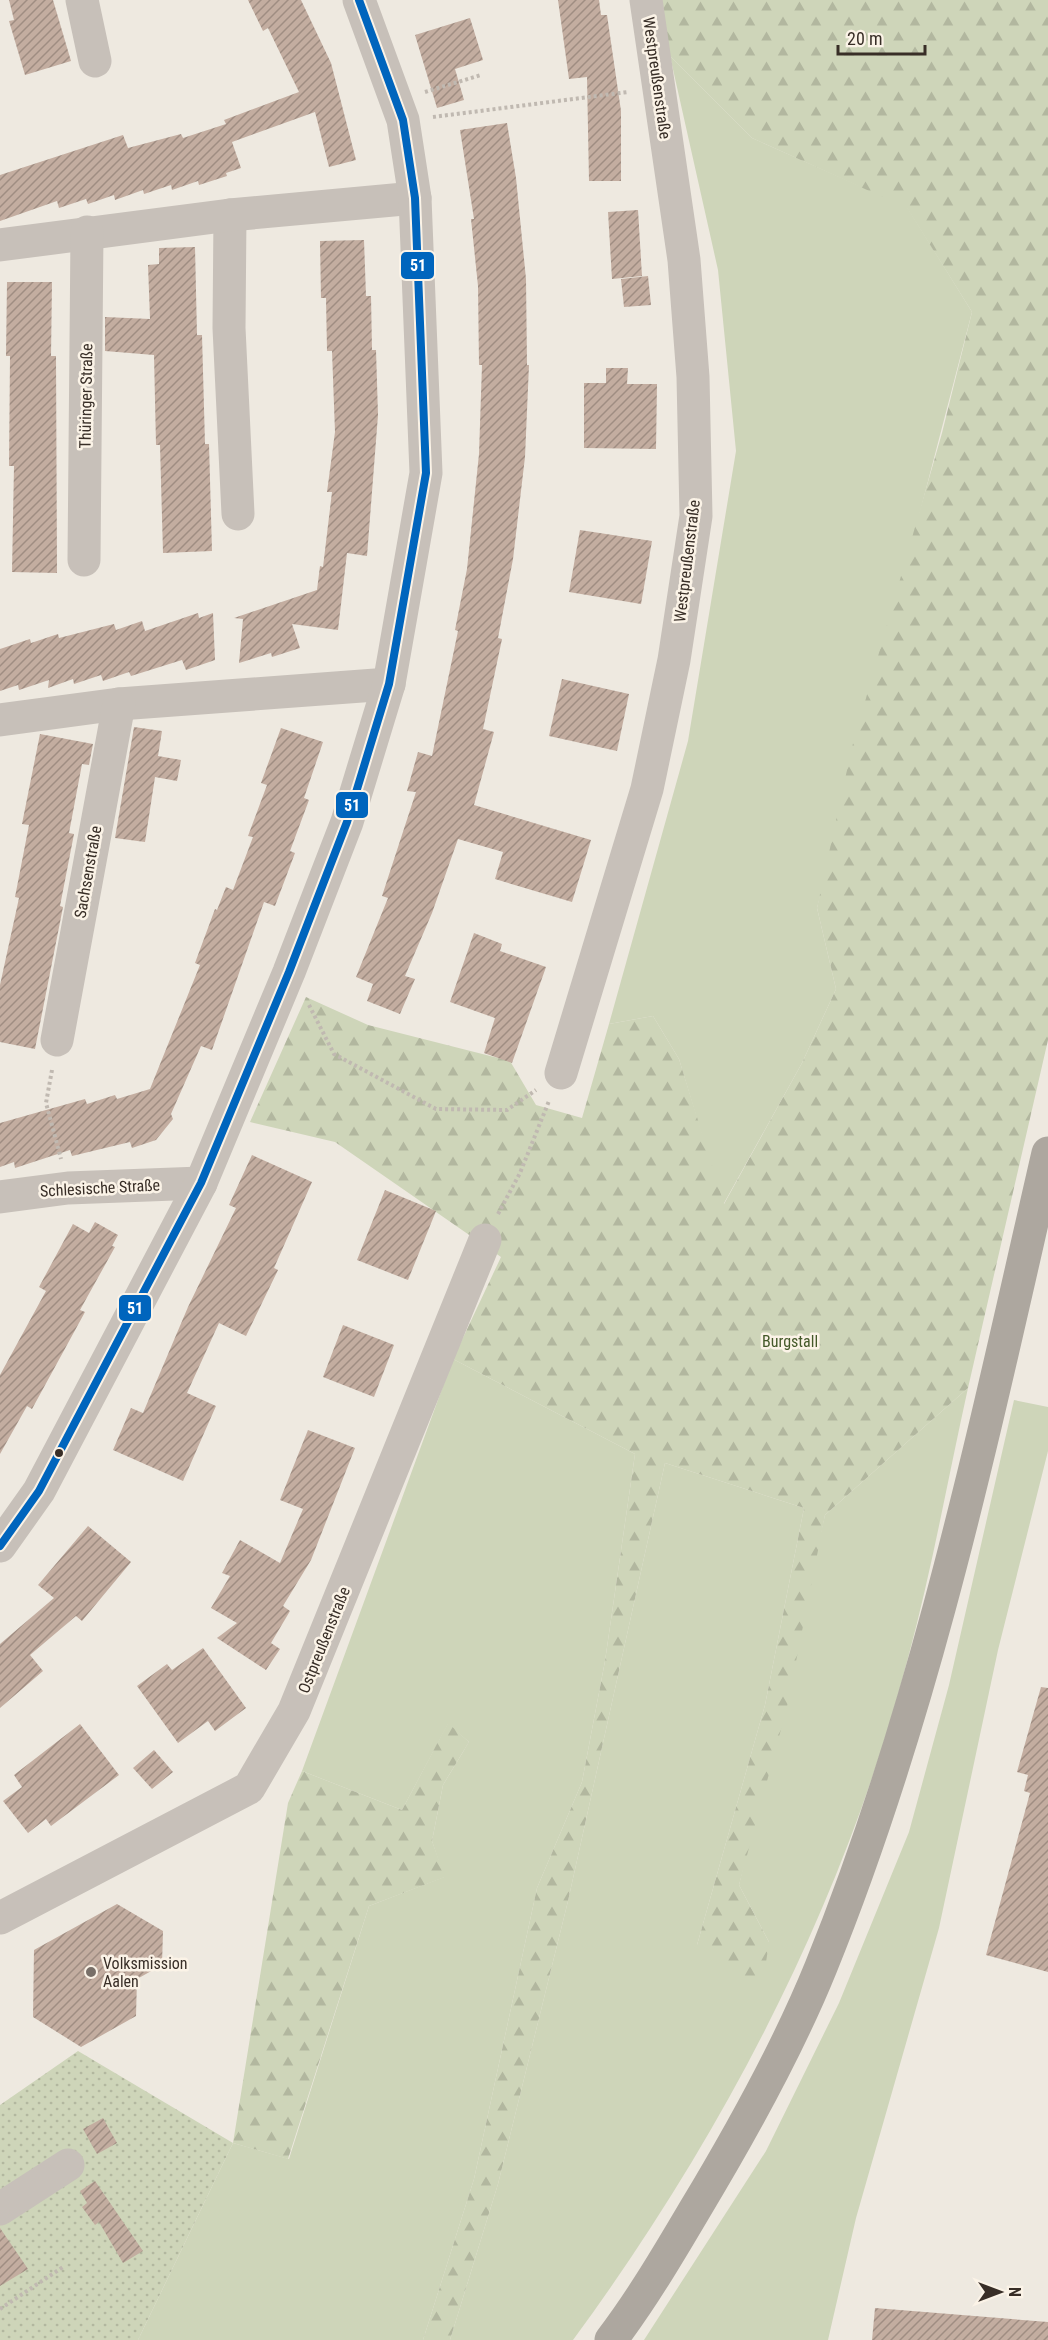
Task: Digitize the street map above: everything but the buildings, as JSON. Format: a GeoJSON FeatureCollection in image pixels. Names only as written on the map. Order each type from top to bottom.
{"type":"FeatureCollection","features":[{"type":"Feature","properties":{"kind":"highway"},"geometry":{"type":"LineString","coordinates":[[611,2340],[640,2301],[742,2131],[820,1970],[873,1830],[911,1716],[997,1373],[1048,1153]]}},
{"type":"Feature","properties":{"kind":"street"},"geometry":{"type":"LineString","coordinates":[[82,0],[96,61]]}},
{"type":"Feature","properties":{"kind":"street"},"geometry":{"type":"LineString","coordinates":[[0,1546],[39,1491],[201,1183],[290,972],[347,822],[389,684],[426,473],[415,198],[399,108],[359,0]]}},
{"type":"Feature","properties":{"kind":"street","name":"Westpreußenstraße"},"geometry":{"type":"LineString","coordinates":[[561,1073],[647,789],[674,660],[696,516],[693,377],[684,260],[646,0]]}},
{"type":"Feature","properties":{"kind":"street"},"geometry":{"type":"LineString","coordinates":[[0,245],[230,215],[415,198]]}},
{"type":"Feature","properties":{"kind":"street"},"geometry":{"type":"LineString","coordinates":[[230,215],[229,328],[238,514]]}},
{"type":"Feature","properties":{"kind":"street","name":"Thüringer Straße"},"geometry":{"type":"LineString","coordinates":[[84,560],[87,232]]}},
{"type":"Feature","properties":{"kind":"street"},"geometry":{"type":"LineString","coordinates":[[0,720],[119,704],[389,684]]}},
{"type":"Feature","properties":{"kind":"street","name":"Sachsenstraße"},"geometry":{"type":"LineString","coordinates":[[57,1040],[119,704]]}},
{"type":"Feature","properties":{"kind":"street","name":"Schlesische Straße"},"geometry":{"type":"LineString","coordinates":[[0,1197],[68,1188],[201,1183]]}},
{"type":"Feature","properties":{"kind":"street","name":"Ostpreußenstraße"},"geometry":{"type":"LineString","coordinates":[[5,1905],[249,1788],[294,1711],[485,1240]]}},
{"type":"Feature","properties":{"kind":"street"},"geometry":{"type":"LineString","coordinates":[[0,2209],[68,2165]]}},
{"type":"Feature","properties":{"kind":"path"},"geometry":{"type":"LineString","coordinates":[[399,108],[422,93],[482,75]]}},
{"type":"Feature","properties":{"kind":"path"},"geometry":{"type":"LineString","coordinates":[[399,108],[639,90]]}},
{"type":"Feature","properties":{"kind":"path"},"geometry":{"type":"LineString","coordinates":[[290,972],[334,1054],[436,1109],[507,1110],[561,1073]]}},
{"type":"Feature","properties":{"kind":"path"},"geometry":{"type":"LineString","coordinates":[[57,1040],[46,1103],[68,1188]]}},
{"type":"Feature","properties":{"kind":"path"},"geometry":{"type":"LineString","coordinates":[[485,1240],[520,1173],[561,1073]]}},
{"type":"Feature","properties":{"kind":"path"},"geometry":{"type":"LineString","coordinates":[[0,2309],[63,2267]]}},
{"type":"Feature","properties":{"kind":"green space","name":"Burgstall"},"geometry":{"type":"Polygon","coordinates":[[[659,0],[1048,0],[1048,1040],[968,1388],[825,1515],[787,1707],[739,1885],[769,1942],[764,1976],[730,1979],[697,1945],[765,1705],[804,1508],[665,1463],[568,1901],[498,2184],[450,2340],[423,2340],[474,2179],[537,1888],[582,1782],[605,1661],[635,1454],[453,1359],[501,1257],[335,1142],[250,1122],[306,997],[368,1025],[510,1061],[536,1105],[582,1118],[609,1024],[653,1016],[679,1059],[724,1204],[802,1063],[836,989],[817,908],[852,747],[942,433],[972,312],[907,208],[752,138],[670,56],[659,0]]]}},
{"type":"Feature","properties":{"kind":"green space"},"geometry":{"type":"Polygon","coordinates":[[[670,56],[752,138],[907,207],[972,312],[817,908],[836,989],[802,1063],[723,1205],[679,1059],[653,1016],[609,1024],[688,741],[736,451],[718,270],[670,56]]]}},
{"type":"Feature","properties":{"kind":"green space"},"geometry":{"type":"Polygon","coordinates":[[[453,1359],[635,1454],[605,1661],[582,1782],[537,1888],[474,2179],[423,2340],[138,2340],[233,2143],[289,2159],[369,1906],[444,1877],[432,1841],[443,1785],[469,1742],[448,1724],[402,1810],[302,1771],[453,1359]]]}},
{"type":"Feature","properties":{"kind":"green space"},"geometry":{"type":"Polygon","coordinates":[[[968,1388],[917,1625],[881,1750],[850,1840],[813,1928],[773,2015],[728,2099],[680,2182],[628,2262],[573,2340],[450,2340],[498,2184],[568,1901],[665,1463],[804,1508],[765,1705],[697,1945],[769,1942],[739,1885],[825,1515],[968,1388]]]}},
{"type":"Feature","properties":{"kind":"green space"},"geometry":{"type":"Polygon","coordinates":[[[1014,1400],[1048,1407],[1048,1451],[998,1650],[939,1928],[856,2218],[828,2340],[644,2340],[766,2151],[839,2003],[909,1832],[949,1685],[1014,1400]]]}},
{"type":"Feature","properties":{"kind":"green space"},"geometry":{"type":"Polygon","coordinates":[[[448,1723],[469,1742],[443,1785],[432,1841],[445,1877],[369,1906],[288,2159],[233,2143],[288,1803],[302,1771],[402,1810],[448,1723]]]}},
{"type":"Feature","properties":{"kind":"green space"},"geometry":{"type":"Polygon","coordinates":[[[78,2051],[233,2143],[138,2340],[0,2340],[0,2105],[78,2051]]]}},
{"type":"Feature","properties":{"kind":"transit line","name":"51"},"geometry":{"type":"LineString","coordinates":[[0,1546],[39,1491],[201,1183],[289,972],[347,822],[389,684],[426,473],[415,198],[403,120],[359,0]]}},
{"type":"Feature","properties":{"kind":"place","name":"Volksmission Aalen"},"geometry":{"type":"Point","coordinates":[91,1972]}}]}
